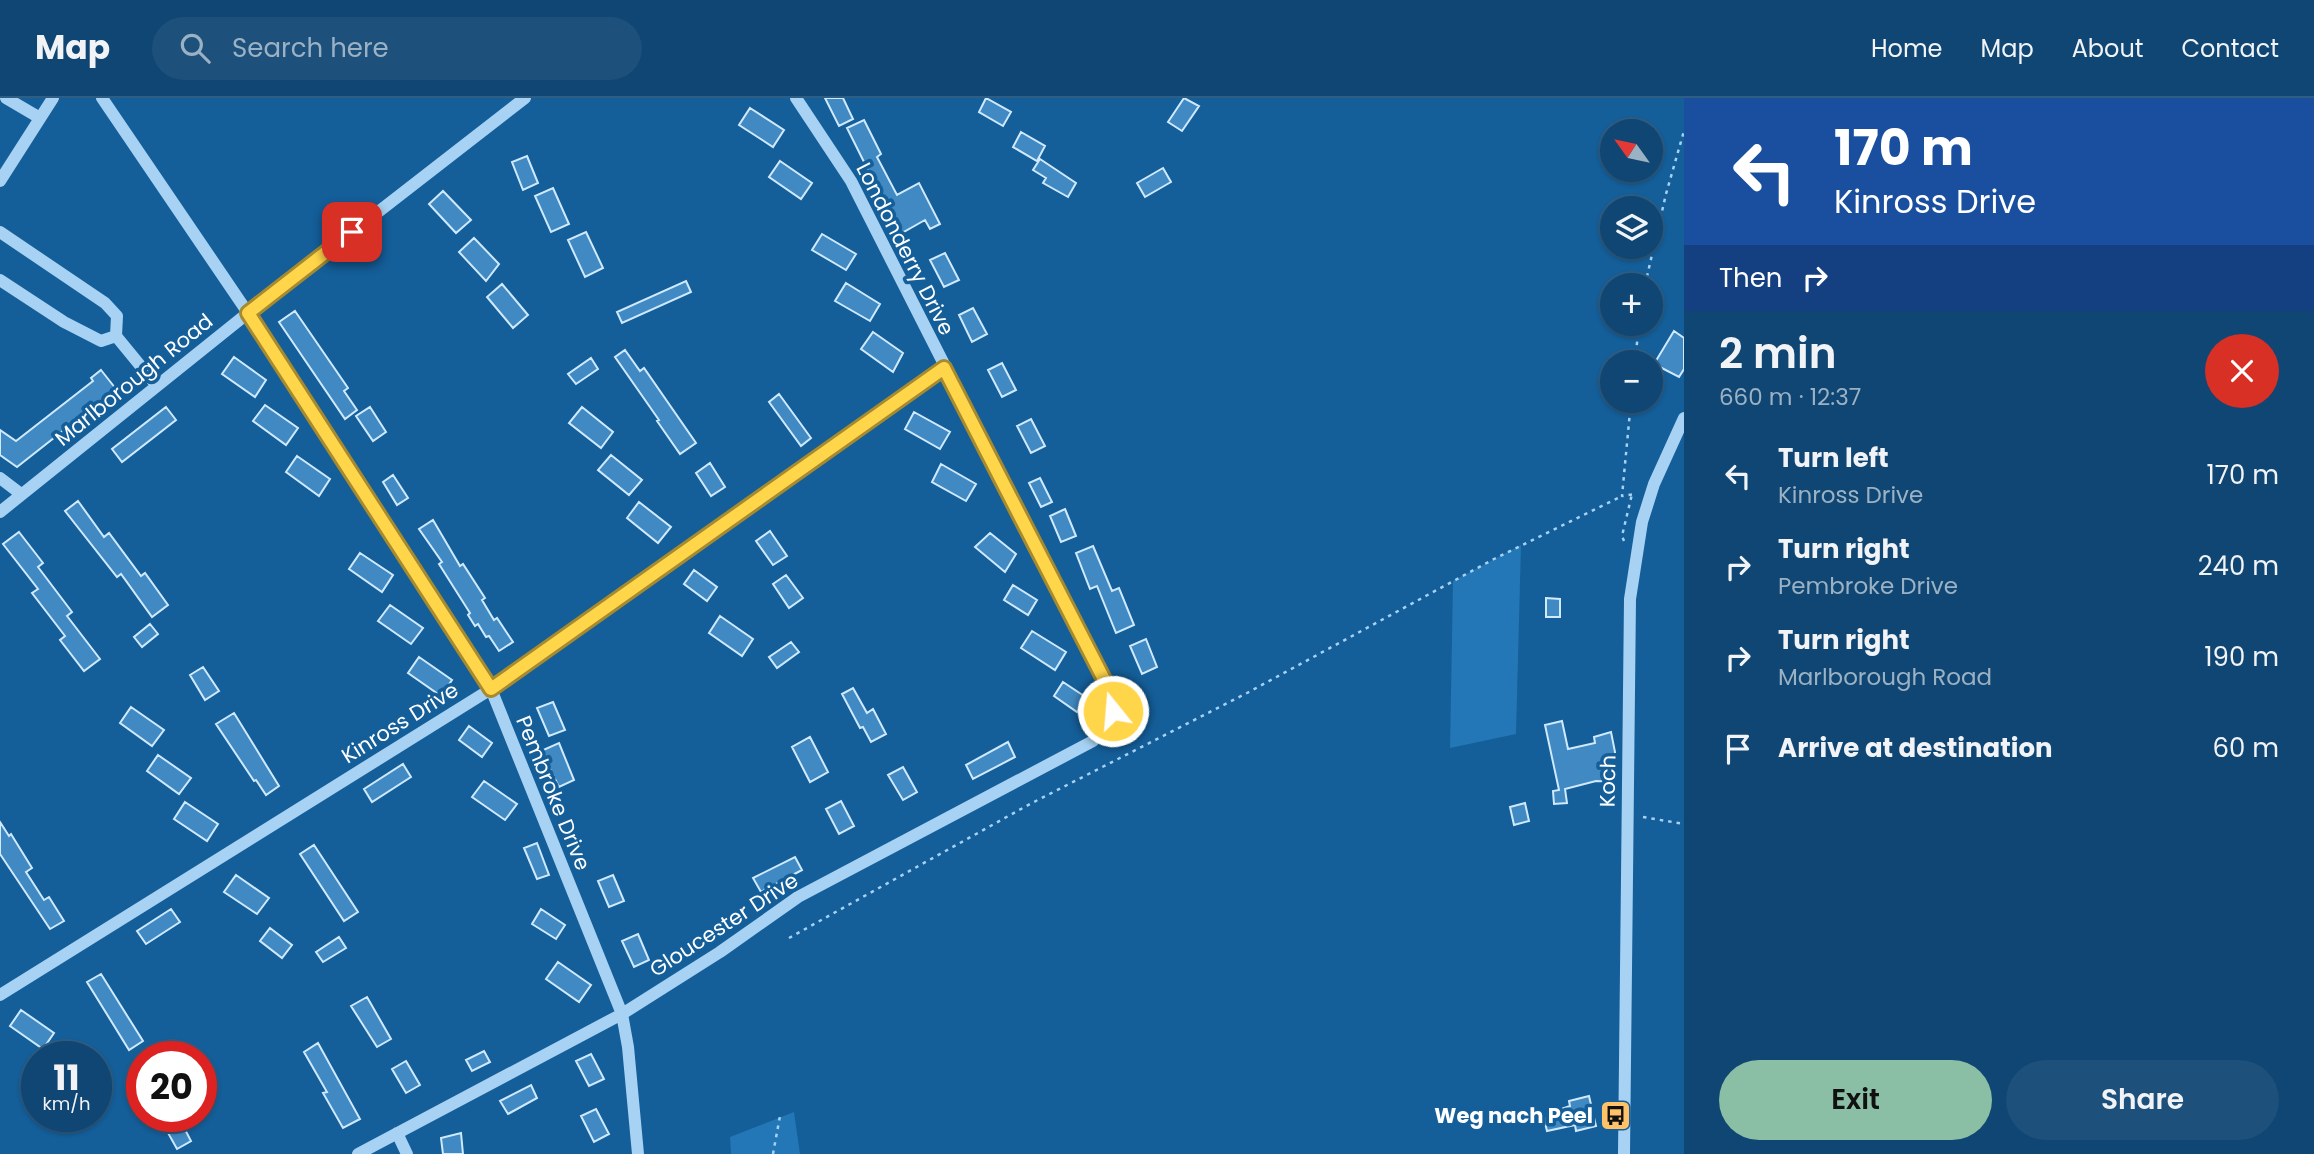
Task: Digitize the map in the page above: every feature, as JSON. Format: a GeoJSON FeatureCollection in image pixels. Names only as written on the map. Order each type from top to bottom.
{"type":"FeatureCollection","features":[{"type":"Feature","properties":{"kind":"street"},"geometry":{"type":"LineString","coordinates":[[6,98],[40,118]]}},
{"type":"Feature","properties":{"kind":"street"},"geometry":{"type":"LineString","coordinates":[[0,181],[52,98]]}},
{"type":"Feature","properties":{"kind":"street","name":"Pembroke Drive"},"geometry":{"type":"LineString","coordinates":[[102,98],[248,313],[491,689],[622,1014],[628,1047],[638,1154]]}},
{"type":"Feature","properties":{"kind":"street","name":"Londonderry Drive"},"geometry":{"type":"LineString","coordinates":[[796,98],[851,181],[1111,693],[1113,711],[1109,725]]}},
{"type":"Feature","properties":{"kind":"street","name":"Marlborough Road"},"geometry":{"type":"LineString","coordinates":[[0,512],[518,100]]}},
{"type":"Feature","properties":{"kind":"street"},"geometry":{"type":"LineString","coordinates":[[0,232],[105,303],[117,316],[116,336],[156,386]]}},
{"type":"Feature","properties":{"kind":"street"},"geometry":{"type":"LineString","coordinates":[[0,280],[64,322],[101,341],[116,336]]}},
{"type":"Feature","properties":{"kind":"street","name":"Kinross Drive"},"geometry":{"type":"LineString","coordinates":[[0,995],[491,689],[944,368]]}},
{"type":"Feature","properties":{"kind":"street","name":"Koch"},"geometry":{"type":"LineString","coordinates":[[1624,1154],[1630,598],[1637,543],[1654,484],[1684,418]]}},
{"type":"Feature","properties":{"kind":"street"},"geometry":{"type":"LineString","coordinates":[[0,478],[21,494]]}},
{"type":"Feature","properties":{"kind":"street","name":"Gloucester Drive"},"geometry":{"type":"LineString","coordinates":[[358,1154],[622,1014],[720,953],[798,897],[1093,741],[1109,725]]}},
{"type":"Feature","properties":{"kind":"street"},"geometry":{"type":"LineString","coordinates":[[397,1133],[407,1154]]}},
{"type":"Feature","properties":{"kind":"path"},"geometry":{"type":"LineString","coordinates":[[1648,273],[1684,131]]}},
{"type":"Feature","properties":{"kind":"path"},"geometry":{"type":"LineString","coordinates":[[1622,496],[1630,413]]}},
{"type":"Feature","properties":{"kind":"path"},"geometry":{"type":"LineString","coordinates":[[789,937],[1030,804],[1247,693],[1503,554],[1622,496],[1632,494]]}},
{"type":"Feature","properties":{"kind":"path"},"geometry":{"type":"LineString","coordinates":[[1627,814],[1684,824]]}},
{"type":"Feature","properties":{"kind":"path"},"geometry":{"type":"LineString","coordinates":[[773,1154],[779,1116]]}},
{"type":"Feature","properties":{"kind":"shaded area"},"geometry":{"type":"Polygon","coordinates":[[[1521,545],[1516,734],[1450,748],[1453,581],[1521,545]]]}},
{"type":"Feature","properties":{"kind":"shaded area"},"geometry":{"type":"Polygon","coordinates":[[[794,1112],[800,1154],[731,1154],[730,1137],[794,1112]]]}},
{"type":"Feature","properties":{"kind":"building"},"geometry":{"type":"Polygon","coordinates":[[[825,98],[843,98],[853,119],[839,126],[825,98]]]}},
{"type":"Feature","properties":{"kind":"building"},"geometry":{"type":"Polygon","coordinates":[[[986,98],[1011,112],[1003,126],[979,112],[986,98]]]}},
{"type":"Feature","properties":{"kind":"building"},"geometry":{"type":"Polygon","coordinates":[[[1184,98],[1199,106],[1182,131],[1168,122],[1184,98]]]}},
{"type":"Feature","properties":{"kind":"building"},"geometry":{"type":"Polygon","coordinates":[[[750,108],[784,130],[773,147],[739,125],[750,108]]]}},
{"type":"Feature","properties":{"kind":"building"},"geometry":{"type":"Polygon","coordinates":[[[864,120],[881,154],[877,157],[897,195],[919,183],[940,224],[930,229],[925,220],[900,234],[847,128],[864,120]]]}},
{"type":"Feature","properties":{"kind":"building"},"geometry":{"type":"Polygon","coordinates":[[[1021,132],[1045,146],[1037,161],[1013,147],[1021,132]]]}},
{"type":"Feature","properties":{"kind":"building"},"geometry":{"type":"Polygon","coordinates":[[[527,156],[538,183],[523,190],[512,162],[527,156]]]}},
{"type":"Feature","properties":{"kind":"building"},"geometry":{"type":"Polygon","coordinates":[[[1040,159],[1076,183],[1068,197],[1043,183],[1046,178],[1033,170],[1040,159]]]}},
{"type":"Feature","properties":{"kind":"building"},"geometry":{"type":"Polygon","coordinates":[[[780,161],[812,183],[801,199],[769,177],[780,161]]]}},
{"type":"Feature","properties":{"kind":"building"},"geometry":{"type":"Polygon","coordinates":[[[1163,168],[1171,182],[1145,197],[1137,183],[1163,168]]]}},
{"type":"Feature","properties":{"kind":"building"},"geometry":{"type":"Polygon","coordinates":[[[553,188],[569,224],[551,232],[535,196],[553,188]]]}},
{"type":"Feature","properties":{"kind":"building"},"geometry":{"type":"Polygon","coordinates":[[[443,191],[471,220],[456,233],[429,204],[443,191]]]}},
{"type":"Feature","properties":{"kind":"building"},"geometry":{"type":"Polygon","coordinates":[[[586,232],[603,268],[585,277],[568,240],[586,232]]]}},
{"type":"Feature","properties":{"kind":"building"},"geometry":{"type":"Polygon","coordinates":[[[822,234],[856,254],[846,270],[812,250],[822,234]]]}},
{"type":"Feature","properties":{"kind":"building"},"geometry":{"type":"Polygon","coordinates":[[[474,238],[499,264],[486,281],[459,252],[474,238]]]}},
{"type":"Feature","properties":{"kind":"building"},"geometry":{"type":"Polygon","coordinates":[[[945,253],[959,280],[944,287],[930,260],[945,253]]]}},
{"type":"Feature","properties":{"kind":"building"},"geometry":{"type":"Polygon","coordinates":[[[686,281],[691,292],[622,323],[617,312],[686,281]]]}},
{"type":"Feature","properties":{"kind":"building"},"geometry":{"type":"Polygon","coordinates":[[[846,283],[880,304],[870,321],[835,301],[846,283]]]}},
{"type":"Feature","properties":{"kind":"building"},"geometry":{"type":"Polygon","coordinates":[[[502,284],[528,315],[513,328],[487,297],[502,284]]]}},
{"type":"Feature","properties":{"kind":"building"},"geometry":{"type":"Polygon","coordinates":[[[973,308],[987,334],[972,342],[959,315],[973,308]]]}},
{"type":"Feature","properties":{"kind":"building"},"geometry":{"type":"Polygon","coordinates":[[[295,311],[348,388],[344,391],[357,410],[345,419],[279,322],[295,311]]]}},
{"type":"Feature","properties":{"kind":"building"},"geometry":{"type":"Polygon","coordinates":[[[1674,331],[1684,338],[1684,369],[1679,377],[1663,369],[1662,350],[1674,331]]]}},
{"type":"Feature","properties":{"kind":"building"},"geometry":{"type":"Polygon","coordinates":[[[873,332],[903,353],[893,372],[861,349],[873,332]]]}},
{"type":"Feature","properties":{"kind":"building"},"geometry":{"type":"Polygon","coordinates":[[[625,350],[640,371],[644,368],[696,443],[680,454],[615,357],[625,350]]]}},
{"type":"Feature","properties":{"kind":"building"},"geometry":{"type":"Polygon","coordinates":[[[234,357],[266,380],[255,397],[222,374],[234,357]]]}},
{"type":"Feature","properties":{"kind":"building"},"geometry":{"type":"Polygon","coordinates":[[[591,358],[598,369],[576,384],[568,374],[591,358]]]}},
{"type":"Feature","properties":{"kind":"building"},"geometry":{"type":"Polygon","coordinates":[[[1002,363],[1016,390],[1002,397],[988,370],[1002,363]]]}},
{"type":"Feature","properties":{"kind":"building"},"geometry":{"type":"Polygon","coordinates":[[[101,370],[116,389],[17,467],[0,455],[0,430],[16,441],[93,381],[91,378],[101,370]]]}},
{"type":"Feature","properties":{"kind":"building"},"geometry":{"type":"Polygon","coordinates":[[[779,394],[811,438],[801,446],[769,402],[779,394]]]}},
{"type":"Feature","properties":{"kind":"building"},"geometry":{"type":"Polygon","coordinates":[[[265,405],[298,428],[286,445],[253,421],[265,405]]]}},
{"type":"Feature","properties":{"kind":"building"},"geometry":{"type":"Polygon","coordinates":[[[166,407],[176,420],[122,462],[112,449],[166,407]]]}},
{"type":"Feature","properties":{"kind":"building"},"geometry":{"type":"Polygon","coordinates":[[[370,407],[386,432],[373,441],[356,416],[370,407]]]}},
{"type":"Feature","properties":{"kind":"building"},"geometry":{"type":"Polygon","coordinates":[[[582,407],[613,432],[601,448],[569,423],[582,407]]]}},
{"type":"Feature","properties":{"kind":"building"},"geometry":{"type":"Polygon","coordinates":[[[914,412],[950,432],[940,449],[905,429],[914,412]]]}},
{"type":"Feature","properties":{"kind":"building"},"geometry":{"type":"Polygon","coordinates":[[[1031,419],[1045,446],[1031,453],[1017,426],[1031,419]]]}},
{"type":"Feature","properties":{"kind":"building"},"geometry":{"type":"Polygon","coordinates":[[[611,455],[642,480],[629,495],[598,470],[611,455]]]}},
{"type":"Feature","properties":{"kind":"building"},"geometry":{"type":"Polygon","coordinates":[[[297,456],[330,479],[319,496],[286,472],[297,456]]]}},
{"type":"Feature","properties":{"kind":"building"},"geometry":{"type":"Polygon","coordinates":[[[710,463],[725,487],[711,496],[696,473],[710,463]]]}},
{"type":"Feature","properties":{"kind":"building"},"geometry":{"type":"Polygon","coordinates":[[[941,464],[976,484],[966,501],[932,482],[941,464]]]}},
{"type":"Feature","properties":{"kind":"building"},"geometry":{"type":"Polygon","coordinates":[[[393,475],[408,498],[397,505],[383,482],[393,475]]]}},
{"type":"Feature","properties":{"kind":"building"},"geometry":{"type":"Polygon","coordinates":[[[1040,478],[1052,502],[1041,507],[1029,483],[1040,478]]]}},
{"type":"Feature","properties":{"kind":"building"},"geometry":{"type":"Polygon","coordinates":[[[78,501],[104,537],[109,533],[141,576],[145,573],[168,605],[152,617],[121,574],[117,577],[65,511],[78,501]]]}},
{"type":"Feature","properties":{"kind":"building"},"geometry":{"type":"Polygon","coordinates":[[[639,502],[671,527],[658,543],[627,518],[639,502]]]}},
{"type":"Feature","properties":{"kind":"building"},"geometry":{"type":"Polygon","coordinates":[[[1065,509],[1076,536],[1061,542],[1050,516],[1065,509]]]}},
{"type":"Feature","properties":{"kind":"building"},"geometry":{"type":"Polygon","coordinates":[[[433,520],[460,566],[463,564],[485,598],[482,600],[494,620],[497,618],[513,642],[499,651],[478,624],[475,626],[468,615],[470,613],[439,564],[442,562],[419,529],[433,520]]]}},
{"type":"Feature","properties":{"kind":"building"},"geometry":{"type":"Polygon","coordinates":[[[770,531],[787,556],[773,565],[756,541],[770,531]]]}},
{"type":"Feature","properties":{"kind":"building"},"geometry":{"type":"Polygon","coordinates":[[[19,532],[43,563],[38,567],[72,612],[67,616],[100,659],[84,671],[60,640],[65,636],[32,593],[38,589],[3,544],[19,532]]]}},
{"type":"Feature","properties":{"kind":"building"},"geometry":{"type":"Polygon","coordinates":[[[990,533],[1016,554],[1005,572],[975,547],[990,533]]]}},
{"type":"Feature","properties":{"kind":"building"},"geometry":{"type":"Polygon","coordinates":[[[1093,546],[1112,591],[1119,588],[1134,625],[1116,633],[1097,586],[1090,589],[1076,553],[1093,546]]]}},
{"type":"Feature","properties":{"kind":"building"},"geometry":{"type":"Polygon","coordinates":[[[360,553],[393,575],[382,592],[349,569],[360,553]]]}},
{"type":"Feature","properties":{"kind":"building"},"geometry":{"type":"Polygon","coordinates":[[[694,570],[717,587],[707,601],[684,584],[694,570]]]}},
{"type":"Feature","properties":{"kind":"building"},"geometry":{"type":"Polygon","coordinates":[[[786,575],[803,598],[789,608],[773,584],[786,575]]]}},
{"type":"Feature","properties":{"kind":"building"},"geometry":{"type":"Polygon","coordinates":[[[1013,585],[1037,600],[1028,615],[1004,600],[1013,585]]]}},
{"type":"Feature","properties":{"kind":"building"},"geometry":{"type":"Polygon","coordinates":[[[1546,598],[1560,599],[1560,617],[1546,617],[1546,598]]]}},
{"type":"Feature","properties":{"kind":"building"},"geometry":{"type":"Polygon","coordinates":[[[390,605],[423,628],[411,644],[378,621],[390,605]]]}},
{"type":"Feature","properties":{"kind":"building"},"geometry":{"type":"Polygon","coordinates":[[[720,616],[753,639],[742,656],[709,633],[720,616]]]}},
{"type":"Feature","properties":{"kind":"building"},"geometry":{"type":"Polygon","coordinates":[[[150,624],[158,634],[142,647],[134,637],[150,624]]]}},
{"type":"Feature","properties":{"kind":"building"},"geometry":{"type":"Polygon","coordinates":[[[1032,631],[1066,652],[1055,670],[1021,648],[1032,631]]]}},
{"type":"Feature","properties":{"kind":"building"},"geometry":{"type":"Polygon","coordinates":[[[1146,639],[1157,667],[1142,674],[1130,646],[1146,639]]]}},
{"type":"Feature","properties":{"kind":"building"},"geometry":{"type":"Polygon","coordinates":[[[791,642],[799,652],[777,668],[769,657],[791,642]]]}},
{"type":"Feature","properties":{"kind":"building"},"geometry":{"type":"Polygon","coordinates":[[[419,657],[452,680],[441,696],[408,673],[419,657]]]}},
{"type":"Feature","properties":{"kind":"building"},"geometry":{"type":"Polygon","coordinates":[[[203,667],[219,691],[205,700],[190,675],[203,667]]]}},
{"type":"Feature","properties":{"kind":"building"},"geometry":{"type":"Polygon","coordinates":[[[1063,682],[1087,698],[1077,712],[1054,696],[1063,682]]]}},
{"type":"Feature","properties":{"kind":"building"},"geometry":{"type":"Polygon","coordinates":[[[853,688],[867,713],[873,709],[886,734],[871,742],[863,727],[860,728],[842,694],[853,688]]]}},
{"type":"Feature","properties":{"kind":"building"},"geometry":{"type":"Polygon","coordinates":[[[553,702],[565,730],[549,736],[537,708],[553,702]]]}},
{"type":"Feature","properties":{"kind":"building"},"geometry":{"type":"Polygon","coordinates":[[[131,707],[164,730],[152,746],[120,723],[131,707]]]}},
{"type":"Feature","properties":{"kind":"building"},"geometry":{"type":"Polygon","coordinates":[[[234,713],[279,786],[266,795],[216,724],[234,713]]]}},
{"type":"Feature","properties":{"kind":"building"},"geometry":{"type":"Polygon","coordinates":[[[1562,721],[1568,749],[1595,743],[1594,737],[1611,732],[1615,752],[1614,782],[1596,781],[1565,789],[1567,803],[1554,804],[1553,791],[1559,790],[1545,725],[1562,721]]]}},
{"type":"Feature","properties":{"kind":"building"},"geometry":{"type":"Polygon","coordinates":[[[469,726],[492,743],[482,757],[459,740],[469,726]]]}},
{"type":"Feature","properties":{"kind":"building"},"geometry":{"type":"Polygon","coordinates":[[[810,737],[828,772],[810,782],[792,747],[810,737]]]}},
{"type":"Feature","properties":{"kind":"building"},"geometry":{"type":"Polygon","coordinates":[[[1008,742],[1015,757],[973,779],[966,765],[1008,742]]]}},
{"type":"Feature","properties":{"kind":"building"},"geometry":{"type":"Polygon","coordinates":[[[559,743],[574,780],[559,787],[541,751],[559,743]]]}},
{"type":"Feature","properties":{"kind":"building"},"geometry":{"type":"Polygon","coordinates":[[[158,755],[191,778],[179,794],[147,771],[158,755]]]}},
{"type":"Feature","properties":{"kind":"building"},"geometry":{"type":"Polygon","coordinates":[[[403,764],[411,777],[372,802],[364,789],[403,764]]]}},
{"type":"Feature","properties":{"kind":"building"},"geometry":{"type":"Polygon","coordinates":[[[903,767],[917,792],[903,800],[888,775],[903,767]]]}},
{"type":"Feature","properties":{"kind":"building"},"geometry":{"type":"Polygon","coordinates":[[[484,781],[517,804],[505,820],[472,797],[484,781]]]}},
{"type":"Feature","properties":{"kind":"building"},"geometry":{"type":"Polygon","coordinates":[[[841,801],[854,826],[839,834],[826,809],[841,801]]]}},
{"type":"Feature","properties":{"kind":"building"},"geometry":{"type":"Polygon","coordinates":[[[185,802],[218,824],[207,841],[174,819],[185,802]]]}},
{"type":"Feature","properties":{"kind":"building"},"geometry":{"type":"Polygon","coordinates":[[[1525,803],[1529,821],[1514,825],[1510,807],[1525,803]]]}},
{"type":"Feature","properties":{"kind":"building"},"geometry":{"type":"Polygon","coordinates":[[[0,822],[9,836],[11,834],[32,868],[26,872],[44,900],[49,897],[64,921],[50,929],[0,854],[0,822]]]}},
{"type":"Feature","properties":{"kind":"building"},"geometry":{"type":"Polygon","coordinates":[[[537,843],[549,875],[537,879],[524,848],[537,843]]]}},
{"type":"Feature","properties":{"kind":"building"},"geometry":{"type":"Polygon","coordinates":[[[314,845],[358,912],[344,921],[300,854],[314,845]]]}},
{"type":"Feature","properties":{"kind":"building"},"geometry":{"type":"Polygon","coordinates":[[[795,857],[802,870],[761,892],[753,878],[795,857]]]}},
{"type":"Feature","properties":{"kind":"building"},"geometry":{"type":"Polygon","coordinates":[[[236,875],[269,898],[257,914],[224,892],[236,875]]]}},
{"type":"Feature","properties":{"kind":"building"},"geometry":{"type":"Polygon","coordinates":[[[613,875],[624,901],[609,907],[598,881],[613,875]]]}},
{"type":"Feature","properties":{"kind":"building"},"geometry":{"type":"Polygon","coordinates":[[[171,909],[180,922],[146,944],[137,931],[171,909]]]}},
{"type":"Feature","properties":{"kind":"building"},"geometry":{"type":"Polygon","coordinates":[[[541,909],[565,925],[556,939],[532,924],[541,909]]]}},
{"type":"Feature","properties":{"kind":"building"},"geometry":{"type":"Polygon","coordinates":[[[270,928],[292,945],[282,958],[260,941],[270,928]]]}},
{"type":"Feature","properties":{"kind":"building"},"geometry":{"type":"Polygon","coordinates":[[[638,934],[649,960],[634,967],[622,941],[638,934]]]}},
{"type":"Feature","properties":{"kind":"building"},"geometry":{"type":"Polygon","coordinates":[[[339,937],[346,948],[323,962],[316,952],[339,937]]]}},
{"type":"Feature","properties":{"kind":"building"},"geometry":{"type":"Polygon","coordinates":[[[558,962],[591,985],[579,1002],[546,979],[558,962]]]}},
{"type":"Feature","properties":{"kind":"building"},"geometry":{"type":"Polygon","coordinates":[[[101,974],[143,1041],[126,1041],[126,1045],[87,982],[101,974]]]}},
{"type":"Feature","properties":{"kind":"building"},"geometry":{"type":"Polygon","coordinates":[[[367,997],[391,1039],[377,1047],[351,1006],[367,997]]]}},
{"type":"Feature","properties":{"kind":"building"},"geometry":{"type":"Polygon","coordinates":[[[21,1010],[54,1033],[48,1041],[32,1041],[10,1026],[21,1010]]]}},
{"type":"Feature","properties":{"kind":"building"},"geometry":{"type":"Polygon","coordinates":[[[318,1043],[360,1119],[343,1128],[323,1093],[327,1092],[304,1052],[318,1043]]]}},
{"type":"Feature","properties":{"kind":"building"},"geometry":{"type":"Polygon","coordinates":[[[484,1051],[490,1062],[472,1071],[466,1060],[484,1051]]]}},
{"type":"Feature","properties":{"kind":"building"},"geometry":{"type":"Polygon","coordinates":[[[591,1054],[604,1079],[589,1086],[576,1061],[591,1054]]]}},
{"type":"Feature","properties":{"kind":"building"},"geometry":{"type":"Polygon","coordinates":[[[406,1061],[420,1085],[406,1093],[392,1069],[406,1061]]]}},
{"type":"Feature","properties":{"kind":"building"},"geometry":{"type":"Polygon","coordinates":[[[531,1085],[537,1098],[508,1114],[500,1101],[531,1085]]]}},
{"type":"Feature","properties":{"kind":"building"},"geometry":{"type":"Polygon","coordinates":[[[1589,1096],[1596,1126],[1576,1131],[1575,1125],[1547,1131],[1544,1119],[1548,1118],[1547,1114],[1570,1106],[1569,1101],[1589,1096]]]}},
{"type":"Feature","properties":{"kind":"building"},"geometry":{"type":"Polygon","coordinates":[[[596,1109],[609,1134],[594,1142],[581,1116],[596,1109]]]}},
{"type":"Feature","properties":{"kind":"building"},"geometry":{"type":"Polygon","coordinates":[[[167,1132],[186,1132],[191,1141],[177,1149],[167,1132]]]}},
{"type":"Feature","properties":{"kind":"building"},"geometry":{"type":"Polygon","coordinates":[[[461,1133],[463,1154],[443,1154],[441,1138],[461,1133]]]}},
{"type":"Feature","properties":{"kind":"place","name":"Weg nach Peel"},"geometry":{"type":"Point","coordinates":[1616,1116]}},
{"type":"Feature","properties":{"kind":"route"},"geometry":{"type":"LineString","coordinates":[[352,232],[248,313],[491,689],[944,368],[1111,693],[1113,711]]}}]}
